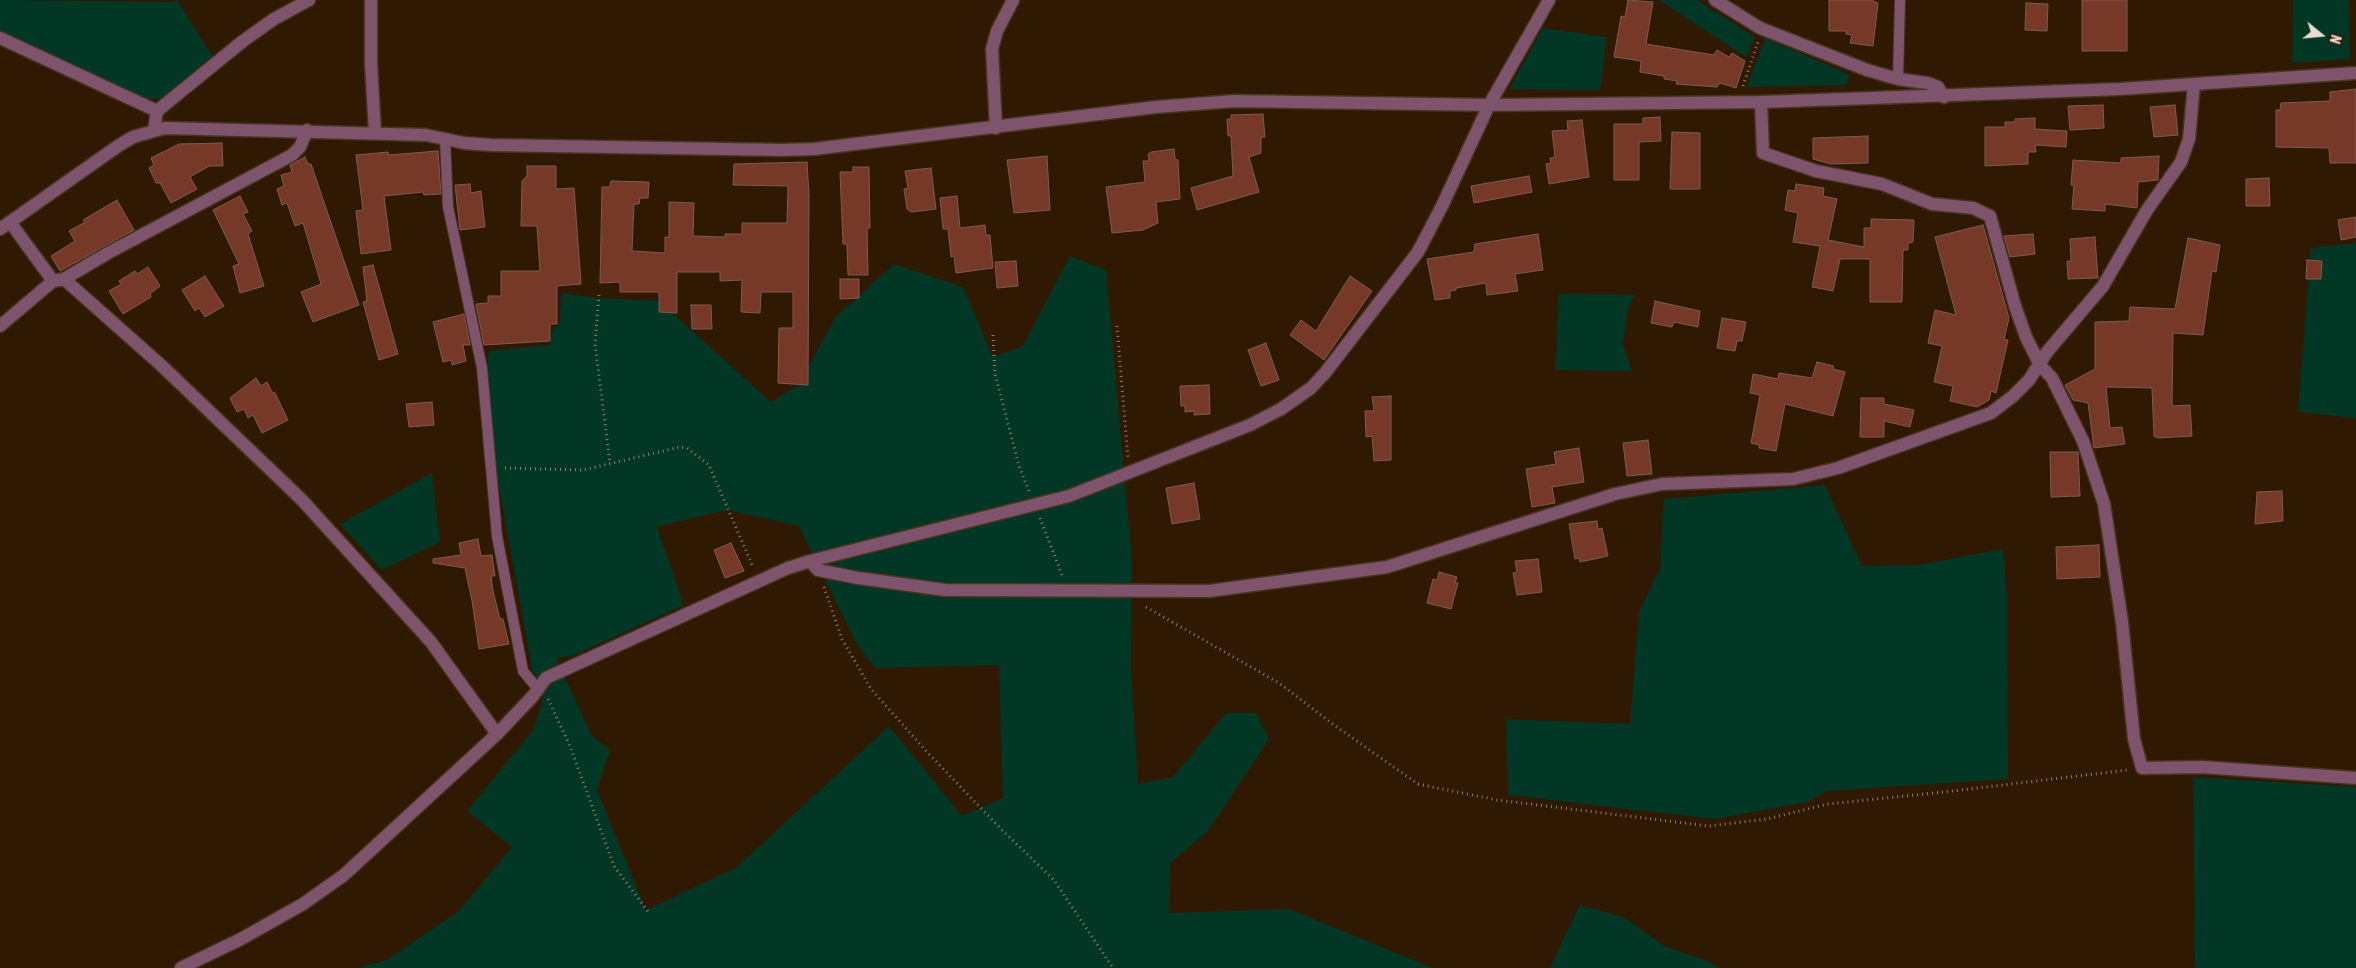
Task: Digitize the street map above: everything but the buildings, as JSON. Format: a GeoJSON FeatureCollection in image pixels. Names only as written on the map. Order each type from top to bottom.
{"type":"FeatureCollection","features":[{"type":"Feature","properties":{"kind":"street"},"geometry":{"type":"LineString","coordinates":[[154,130],[156,111],[274,19],[309,0]]}},
{"type":"Feature","properties":{"kind":"street"},"geometry":{"type":"LineString","coordinates":[[371,0],[371,63],[375,133]]}},
{"type":"Feature","properties":{"kind":"street"},"geometry":{"type":"LineString","coordinates":[[996,128],[992,49],[997,31],[1013,0]]}},
{"type":"Feature","properties":{"kind":"street"},"geometry":{"type":"LineString","coordinates":[[181,968],[241,939],[303,904],[344,875],[497,734],[533,696],[546,678],[759,582],[814,565],[1069,496],[1250,425],[1281,409],[1310,388],[1325,373],[1418,252],[1442,206],[1489,105],[1549,0]]}},
{"type":"Feature","properties":{"kind":"street"},"geometry":{"type":"LineString","coordinates":[[1716,0],[1763,30],[1867,70],[1898,79],[1927,82],[1938,87],[1944,97]]}},
{"type":"Feature","properties":{"kind":"street"},"geometry":{"type":"LineString","coordinates":[[0,38],[156,111]]}},
{"type":"Feature","properties":{"kind":"street"},"geometry":{"type":"LineString","coordinates":[[497,734],[431,642],[301,500],[162,366],[58,280],[5,226],[118,146],[154,130],[181,127],[375,133],[445,138],[464,143],[782,150],[814,149],[1156,107],[1234,101],[1489,105],[1761,102],[1944,97],[2194,84],[2356,72]]}},
{"type":"Feature","properties":{"kind":"street"},"geometry":{"type":"LineString","coordinates":[[814,565],[858,578],[944,590],[1209,591],[1387,567],[1615,494],[1662,484],[1793,479],[1838,468],[1991,413],[2013,396],[2040,365],[2047,352],[2103,286],[2147,210],[2181,162],[2189,139],[2194,84]]}},
{"type":"Feature","properties":{"kind":"street"},"geometry":{"type":"LineString","coordinates":[[1761,102],[1763,153],[1816,171],[1882,184],[1932,204],[1973,208],[1990,216],[2015,306],[2040,365],[2052,378],[2083,441],[2104,504],[2122,622],[2134,739],[2142,768],[2202,768],[2356,778]]}},
{"type":"Feature","properties":{"kind":"street"},"geometry":{"type":"LineString","coordinates":[[0,326],[58,280],[292,155],[300,147],[307,130]]}},
{"type":"Feature","properties":{"kind":"lane"},"geometry":{"type":"LineString","coordinates":[[1898,79],[1900,0]]}},
{"type":"Feature","properties":{"kind":"lane"},"geometry":{"type":"LineString","coordinates":[[445,138],[448,207],[482,368],[497,536],[523,671],[538,688]]}},
{"type":"Feature","properties":{"kind":"path"},"geometry":{"type":"LineString","coordinates":[[1741,92],[1763,30]]}},
{"type":"Feature","properties":{"kind":"path"},"geometry":{"type":"LineString","coordinates":[[599,295],[595,344],[610,463]]}},
{"type":"Feature","properties":{"kind":"path"},"geometry":{"type":"LineString","coordinates":[[1117,326],[1129,473]]}},
{"type":"Feature","properties":{"kind":"path"},"geometry":{"type":"LineString","coordinates":[[993,334],[995,374],[1019,466],[1068,591]]}},
{"type":"Feature","properties":{"kind":"path"},"geometry":{"type":"LineString","coordinates":[[490,468],[583,470],[680,447],[687,448],[709,465],[759,582]]}},
{"type":"Feature","properties":{"kind":"path"},"geometry":{"type":"LineString","coordinates":[[814,565],[842,639],[871,688],[927,752],[995,823],[1054,880],[1113,968]]}},
{"type":"Feature","properties":{"kind":"path"},"geometry":{"type":"LineString","coordinates":[[1142,604],[1280,683],[1334,725],[1418,784],[1496,800],[1709,826],[1768,819],[1828,804],[2142,768]]}},
{"type":"Feature","properties":{"kind":"path"},"geometry":{"type":"LineString","coordinates":[[538,688],[545,692],[570,746],[614,866],[650,914]]}},
{"type":"Feature","properties":{"kind":"green space"},"geometry":{"type":"Polygon","coordinates":[[[0,0],[171,2],[177,0],[213,57],[162,98],[146,99],[0,32],[0,0]]]}},
{"type":"Feature","properties":{"kind":"green space"},"geometry":{"type":"Polygon","coordinates":[[[1659,0],[1697,0],[1755,37],[1746,57],[1659,0]]]}},
{"type":"Feature","properties":{"kind":"green space"},"geometry":{"type":"Polygon","coordinates":[[[2293,0],[2349,0],[2350,59],[2292,63],[2293,0]]]}},
{"type":"Feature","properties":{"kind":"green space"},"geometry":{"type":"Polygon","coordinates":[[[1543,28],[1607,37],[1600,90],[1509,89],[1543,28]]]}},
{"type":"Feature","properties":{"kind":"green space"},"geometry":{"type":"Polygon","coordinates":[[[1765,38],[1849,74],[1847,85],[1747,87],[1765,38]]]}},
{"type":"Feature","properties":{"kind":"green space"},"geometry":{"type":"Polygon","coordinates":[[[2356,243],[2356,418],[2298,412],[2311,248],[2356,243]]]}},
{"type":"Feature","properties":{"kind":"green space"},"geometry":{"type":"Polygon","coordinates":[[[1070,256],[1106,270],[1132,561],[1131,666],[1138,784],[1173,777],[1226,713],[1256,713],[1269,739],[1208,831],[1170,863],[1169,913],[1289,909],[1433,968],[358,968],[387,960],[459,911],[512,847],[467,811],[534,729],[543,698],[532,668],[494,459],[487,367],[489,351],[550,345],[552,330],[559,325],[562,293],[597,298],[659,301],[771,402],[798,385],[836,317],[894,264],[963,287],[993,357],[1023,346],[1070,256]],[[727,510],[657,527],[684,605],[572,656],[556,658],[592,736],[610,750],[597,790],[646,910],[736,868],[889,726],[962,816],[1003,798],[999,665],[875,668],[856,643],[799,526],[727,510]]]}},
{"type":"Feature","properties":{"kind":"green space"},"geometry":{"type":"Polygon","coordinates":[[[1559,294],[1635,295],[1628,308],[1623,344],[1632,371],[1555,370],[1559,294]]]}},
{"type":"Feature","properties":{"kind":"green space"},"geometry":{"type":"Polygon","coordinates":[[[432,473],[440,542],[382,570],[340,524],[432,473]]]}},
{"type":"Feature","properties":{"kind":"green space"},"geometry":{"type":"Polygon","coordinates":[[[1825,485],[1862,566],[1918,565],[2003,549],[2007,594],[2008,779],[1826,791],[1808,802],[1715,819],[1508,795],[1506,719],[1630,724],[1639,612],[1660,569],[1664,499],[1825,485]]]}},
{"type":"Feature","properties":{"kind":"green space"},"geometry":{"type":"Polygon","coordinates":[[[2193,777],[2356,787],[2356,968],[2195,968],[2193,777]]]}},
{"type":"Feature","properties":{"kind":"green space"},"geometry":{"type":"Polygon","coordinates":[[[1580,905],[1623,917],[1666,947],[1700,958],[1721,968],[1550,968],[1580,905]]]}}]}
